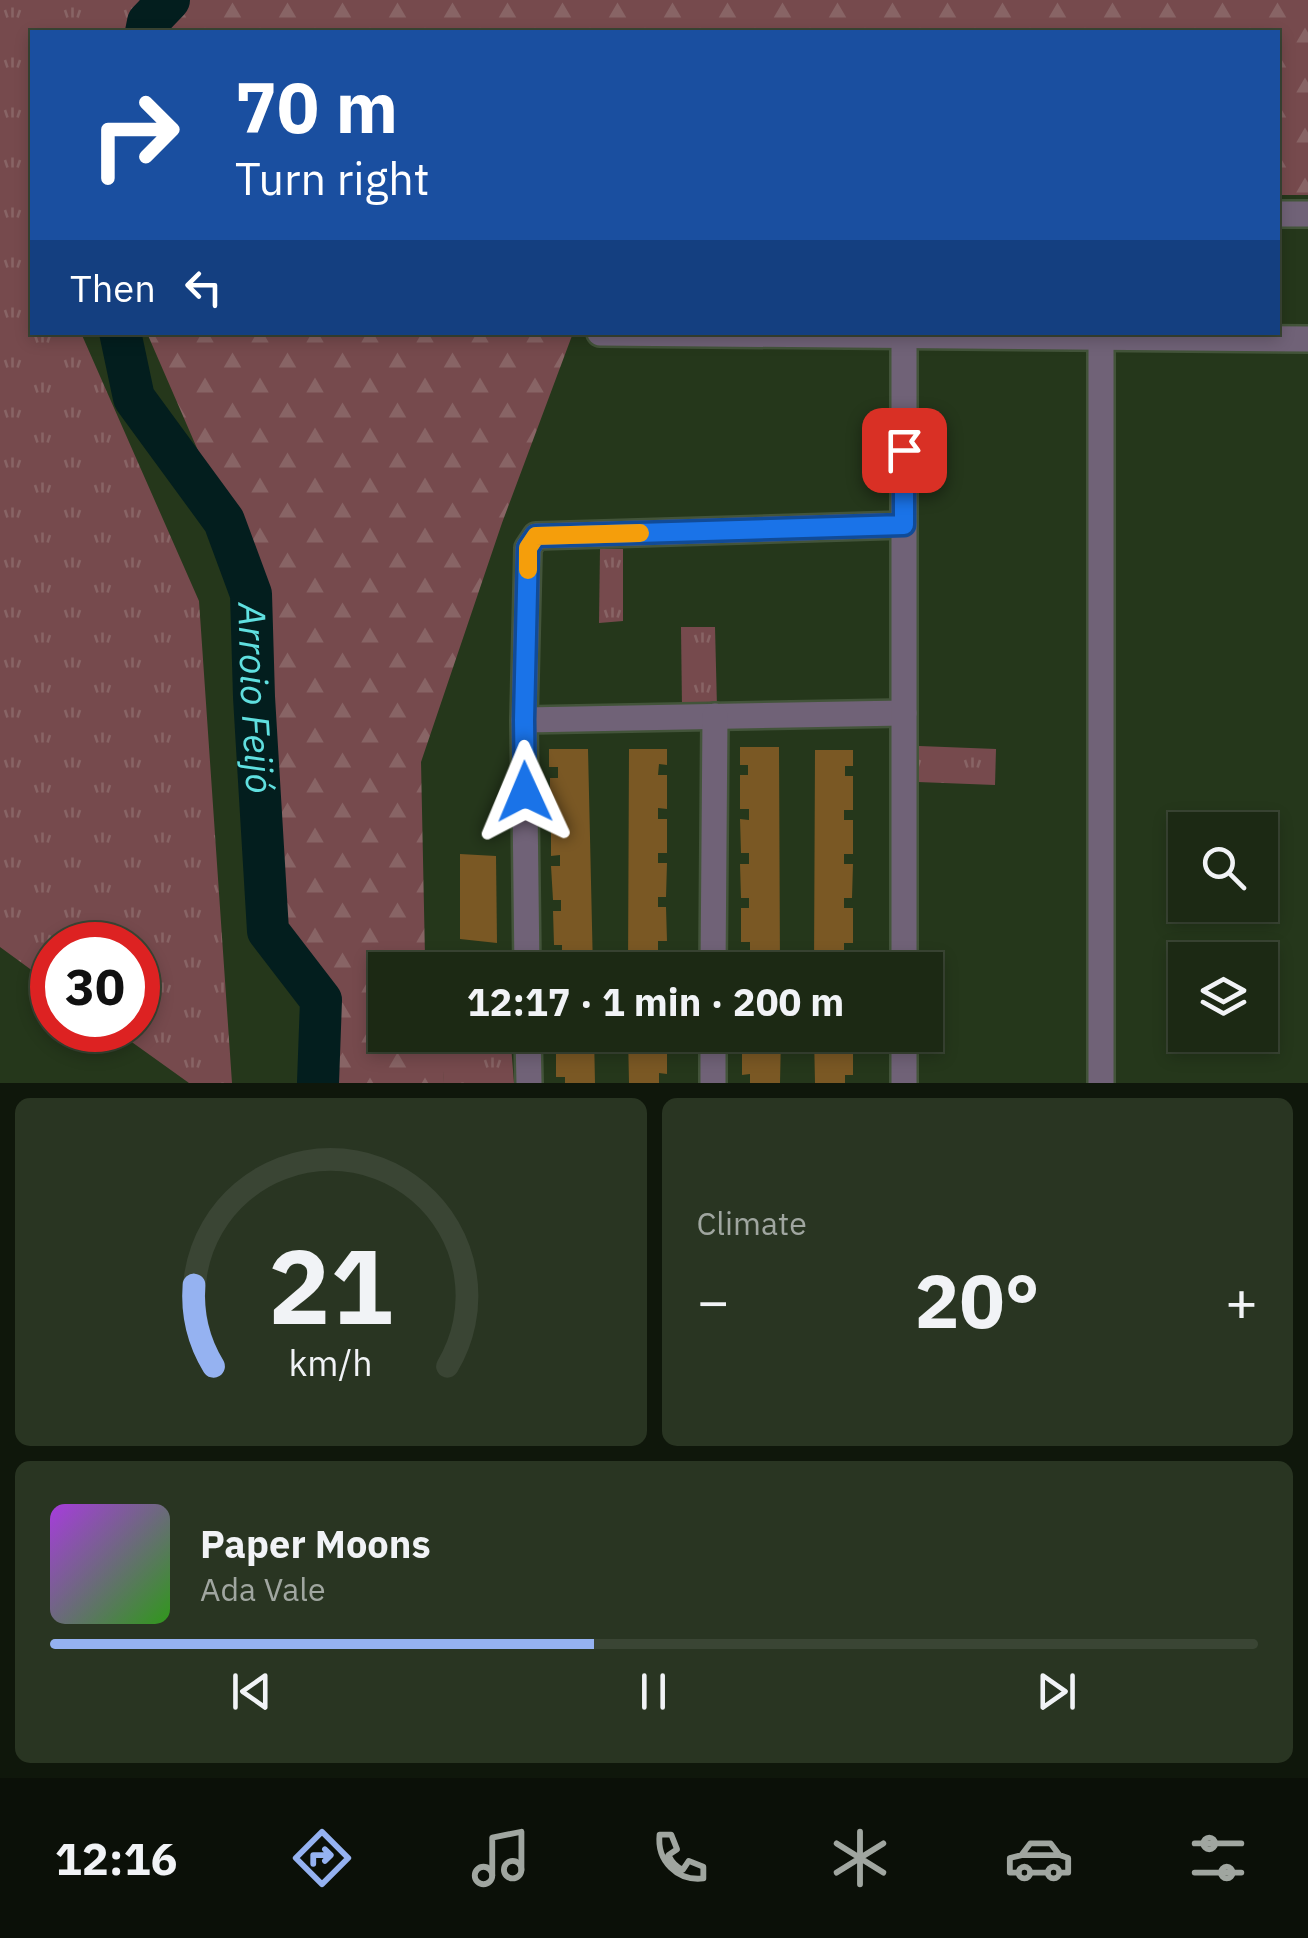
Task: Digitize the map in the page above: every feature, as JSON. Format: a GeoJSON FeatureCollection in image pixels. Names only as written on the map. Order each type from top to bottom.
{"type":"FeatureCollection","features":[{"type":"Feature","properties":{"kind":"street"},"geometry":{"type":"LineString","coordinates":[[1280,214],[1308,214]]}},
{"type":"Feature","properties":{"kind":"street"},"geometry":{"type":"LineString","coordinates":[[752,335],[1308,339]]}},
{"type":"Feature","properties":{"kind":"street"},"geometry":{"type":"LineString","coordinates":[[904,337],[904,952]]}},
{"type":"Feature","properties":{"kind":"street"},"geometry":{"type":"LineString","coordinates":[[1101,338],[1101,1083]]}},
{"type":"Feature","properties":{"kind":"street"},"geometry":{"type":"LineString","coordinates":[[528,952],[524,720],[528,548],[536,536],[904,525]]}},
{"type":"Feature","properties":{"kind":"street"},"geometry":{"type":"LineString","coordinates":[[524,720],[904,713]]}},
{"type":"Feature","properties":{"kind":"street"},"geometry":{"type":"LineString","coordinates":[[714,952],[715,716]]}},
{"type":"Feature","properties":{"kind":"street"},"geometry":{"type":"LineString","coordinates":[[528,1052],[529,1083]]}},
{"type":"Feature","properties":{"kind":"street"},"geometry":{"type":"LineString","coordinates":[[713,1052],[713,1083]]}},
{"type":"Feature","properties":{"kind":"street"},"geometry":{"type":"LineString","coordinates":[[904,1052],[904,1083]]}},
{"type":"Feature","properties":{"kind":"green space"},"geometry":{"type":"Polygon","coordinates":[[[0,0],[140,0],[130,30],[30,30],[30,335],[82,335],[199,601],[232,1083],[189,1083],[146,1052],[160,1052],[160,922],[30,922],[30,969],[0,947],[0,0]]]}},
{"type":"Feature","properties":{"kind":"green space"},"geometry":{"type":"Polygon","coordinates":[[[185,0],[1308,0],[1308,195],[1280,195],[1280,30],[157,30],[185,0]]]}},
{"type":"Feature","properties":{"kind":"green space"},"geometry":{"type":"Polygon","coordinates":[[[148,335],[572,335],[502,523],[421,762],[425,952],[368,952],[368,1052],[443,1052],[444,1083],[329,1083],[331,1002],[279,929],[262,598],[148,335]]]}},
{"type":"Feature","properties":{"kind":"green space"},"geometry":{"type":"Polygon","coordinates":[[[600,549],[623,549],[623,621],[599,623],[600,549]]]}},
{"type":"Feature","properties":{"kind":"green space"},"geometry":{"type":"Polygon","coordinates":[[[681,627],[715,627],[717,708],[682,708],[681,627]]]}},
{"type":"Feature","properties":{"kind":"green space"},"geometry":{"type":"Polygon","coordinates":[[[919,746],[996,749],[995,785],[918,782],[919,746]]]}},
{"type":"Feature","properties":{"kind":"green space"},"geometry":{"type":"Polygon","coordinates":[[[441,1052],[512,1052],[514,1083],[444,1083],[441,1052]]]}},
{"type":"Feature","properties":{"kind":"building"},"geometry":{"type":"Polygon","coordinates":[[[740,747],[779,747],[780,952],[750,952],[750,942],[741,942],[741,908],[749,908],[749,898],[741,898],[740,864],[749,864],[749,853],[741,853],[740,819],[749,820],[749,809],[740,809],[740,775],[748,775],[748,765],[740,765],[740,747]]]}},
{"type":"Feature","properties":{"kind":"building"},"geometry":{"type":"Polygon","coordinates":[[[549,749],[588,749],[593,952],[562,952],[562,945],[554,945],[553,911],[561,911],[561,900],[553,900],[551,866],[560,866],[560,855],[551,856],[551,822],[559,822],[559,811],[550,812],[550,778],[558,778],[558,767],[549,767],[549,749]]]}},
{"type":"Feature","properties":{"kind":"building"},"geometry":{"type":"Polygon","coordinates":[[[629,749],[667,749],[667,765],[659,764],[658,775],[667,775],[667,809],[658,808],[658,819],[667,819],[667,853],[658,853],[658,863],[667,863],[666,897],[658,897],[658,907],[666,907],[667,941],[658,941],[658,952],[628,952],[629,749]]]}},
{"type":"Feature","properties":{"kind":"building"},"geometry":{"type":"Polygon","coordinates":[[[815,750],[853,750],[853,766],[845,766],[845,776],[853,776],[853,810],[844,810],[844,820],[853,820],[853,854],[844,854],[844,864],[853,864],[852,898],[844,898],[844,908],[853,908],[853,943],[844,943],[844,952],[814,952],[815,750]]]}},
{"type":"Feature","properties":{"kind":"building"},"geometry":{"type":"Polygon","coordinates":[[[460,854],[496,856],[497,943],[460,939],[460,854]]]}},
{"type":"Feature","properties":{"kind":"building"},"geometry":{"type":"Polygon","coordinates":[[[556,1052],[594,1052],[595,1083],[565,1083],[565,1077],[556,1077],[556,1052]]]}},
{"type":"Feature","properties":{"kind":"building"},"geometry":{"type":"Polygon","coordinates":[[[628,1052],[667,1052],[667,1074],[659,1073],[659,1083],[629,1083],[628,1052]]]}},
{"type":"Feature","properties":{"kind":"building"},"geometry":{"type":"Polygon","coordinates":[[[742,1052],[781,1052],[780,1083],[750,1083],[750,1074],[742,1075],[742,1052]]]}},
{"type":"Feature","properties":{"kind":"building"},"geometry":{"type":"Polygon","coordinates":[[[814,1052],[853,1052],[853,1075],[845,1075],[845,1083],[815,1083],[814,1052]]]}},
{"type":"Feature","properties":{"kind":"waterway","name":"Arroio Feijó"},"geometry":{"type":"LineString","coordinates":[[146,30],[148,22],[169,0]]}},
{"type":"Feature","properties":{"kind":"waterway","name":"Arroio Feijó"},"geometry":{"type":"LineString","coordinates":[[121,335],[134,398],[224,521],[251,594],[268,931],[321,1000],[318,1083]]}},
{"type":"Feature","properties":{"kind":"slow traffic"},"geometry":{"type":"LineString","coordinates":[[528,570],[528,548],[536,536],[640,533]]}},
{"type":"Feature","properties":{"kind":"route"},"geometry":{"type":"LineString","coordinates":[[525,792],[528,548],[536,536],[904,525],[904,450]]}}]}
